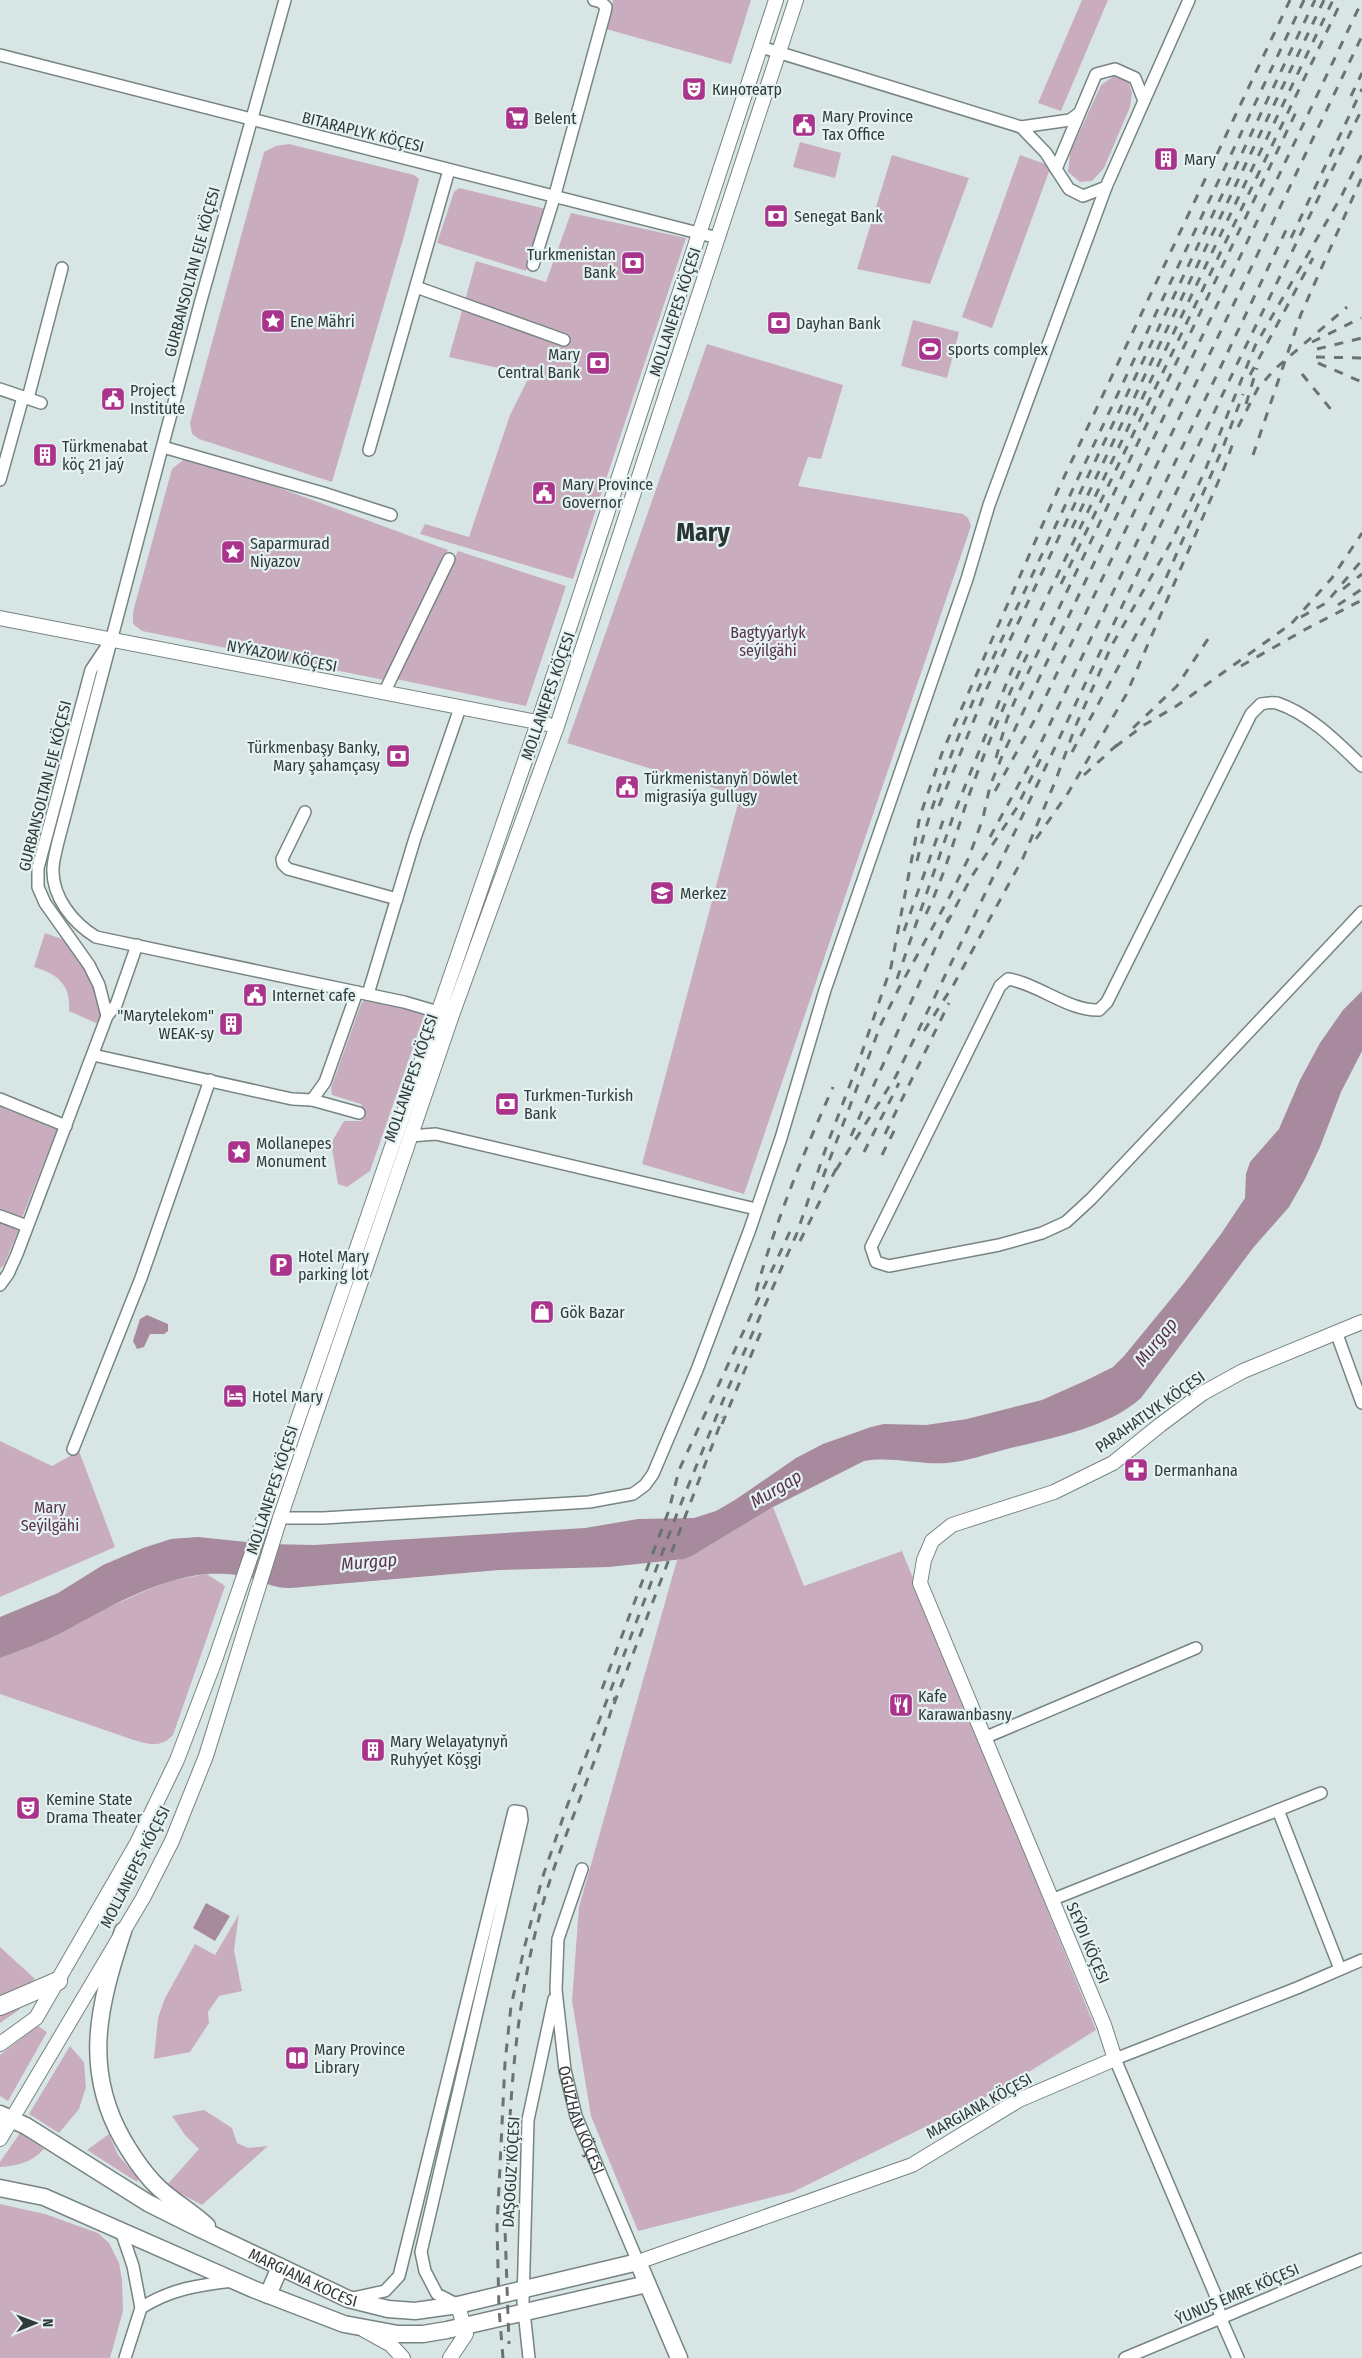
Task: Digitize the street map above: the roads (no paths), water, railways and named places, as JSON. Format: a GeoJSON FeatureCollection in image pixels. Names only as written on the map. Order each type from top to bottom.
{"type":"FeatureCollection","features":[{"type":"Feature","properties":{"kind":"main road"},"geometry":{"type":"LineString","coordinates":[[123,1931],[107,1981],[98,2030],[98,2073],[112,2121],[132,2155],[159,2188],[197,2216],[219,2238]]}},
{"type":"Feature","properties":{"kind":"main road"},"geometry":{"type":"LineString","coordinates":[[0,2006],[58,1981]]}},
{"type":"Feature","properties":{"kind":"main road","name":"MARGIANA KOCESI"},"geometry":{"type":"LineString","coordinates":[[3,2121],[26,2126],[148,2203],[219,2238],[348,2299],[388,2309],[415,2311],[458,2305],[638,2262]]}},
{"type":"Feature","properties":{"kind":"main road","name":"MARGIANA KOCESI"},"geometry":{"type":"LineString","coordinates":[[0,2188],[44,2196],[268,2295],[358,2328],[398,2334],[423,2334],[464,2326],[647,2284]]}},
{"type":"Feature","properties":{"kind":"main road","name":"OGUZHAN KÖÇESI"},"geometry":{"type":"LineString","coordinates":[[638,2262],[679,2358]]}},
{"type":"Feature","properties":{"kind":"main road"},"geometry":{"type":"LineString","coordinates":[[268,2295],[280,2267]]}},
{"type":"Feature","properties":{"kind":"street","name":"GURBANSOLTAN EJE KÖÇESI"},"geometry":{"type":"LineString","coordinates":[[285,0],[250,120],[111,641],[53,868],[55,890],[66,909],[82,929],[96,937],[363,993],[445,1014]]}},
{"type":"Feature","properties":{"kind":"street","name":"MOLLANEPES KÖÇESI"},"geometry":{"type":"LineString","coordinates":[[0,2139],[3,2121],[143,1898],[172,1841],[206,1756],[275,1532],[410,1136],[445,1014],[538,722],[776,0]]}},
{"type":"Feature","properties":{"kind":"street","name":"MOLLANEPES KÖÇESI"},"geometry":{"type":"LineString","coordinates":[[0,2044],[36,2018],[137,1843],[177,1760],[214,1664],[259,1527],[267,1510],[445,1014],[557,726],[796,0]]}},
{"type":"Feature","properties":{"kind":"street"},"geometry":{"type":"LineString","coordinates":[[280,1518],[323,1518],[589,1502],[632,1494],[645,1484],[653,1474],[700,1361],[781,1138],[825,990],[966,579],[989,505],[1106,187],[1189,0]]}},
{"type":"Feature","properties":{"kind":"street"},"geometry":{"type":"LineString","coordinates":[[534,265],[605,12],[606,7],[598,1]]}},
{"type":"Feature","properties":{"kind":"street"},"geometry":{"type":"LineString","coordinates":[[761,47],[1021,127],[1070,120],[1078,114]]}},
{"type":"Feature","properties":{"kind":"street","name":"BITARAPLYK KÖÇESI"},"geometry":{"type":"LineString","coordinates":[[0,55],[554,198],[718,238]]}},
{"type":"Feature","properties":{"kind":"street"},"geometry":{"type":"LineString","coordinates":[[1056,169],[1096,74],[1115,69],[1135,78],[1144,100]]}},
{"type":"Feature","properties":{"kind":"street"},"geometry":{"type":"LineString","coordinates":[[1021,127],[1046,153],[1069,189],[1083,196],[1106,187]]}},
{"type":"Feature","properties":{"kind":"street"},"geometry":{"type":"LineString","coordinates":[[370,450],[449,170]]}},
{"type":"Feature","properties":{"kind":"street"},"geometry":{"type":"LineString","coordinates":[[0,480],[26,398],[62,268]]}},
{"type":"Feature","properties":{"kind":"street"},"geometry":{"type":"LineString","coordinates":[[416,287],[564,340]]}},
{"type":"Feature","properties":{"kind":"street"},"geometry":{"type":"LineString","coordinates":[[0,389],[41,403]]}},
{"type":"Feature","properties":{"kind":"street"},"geometry":{"type":"LineString","coordinates":[[163,447],[323,493],[391,515]]}},
{"type":"Feature","properties":{"kind":"street"},"geometry":{"type":"LineString","coordinates":[[384,693],[449,559]]}},
{"type":"Feature","properties":{"kind":"street","name":"NYÝAZOW KÖÇESI"},"geometry":{"type":"LineString","coordinates":[[0,618],[557,726]]}},
{"type":"Feature","properties":{"kind":"street","name":"GURBANSOLTAN EJE KÖÇESI"},"geometry":{"type":"LineString","coordinates":[[107,1016],[99,985],[89,965],[45,903],[38,887],[38,868],[91,670],[111,641]]}},
{"type":"Feature","properties":{"kind":"street"},"geometry":{"type":"LineString","coordinates":[[1362,766],[1340,744],[1303,716],[1275,702],[1261,704],[1251,714],[1107,1002],[1099,1010],[1086,1011],[1021,981],[1008,978],[1000,986],[871,1247],[876,1262],[889,1266],[999,1245],[1042,1233],[1066,1222],[1091,1199],[1362,912]]}},
{"type":"Feature","properties":{"kind":"street"},"geometry":{"type":"LineString","coordinates":[[312,1100],[325,1082],[363,993],[460,708]]}},
{"type":"Feature","properties":{"kind":"street"},"geometry":{"type":"LineString","coordinates":[[305,812],[282,859],[283,864],[288,869],[396,899]]}},
{"type":"Feature","properties":{"kind":"street"},"geometry":{"type":"LineString","coordinates":[[0,1284],[8,1274],[107,1016],[116,1004],[137,945]]}},
{"type":"Feature","properties":{"kind":"street"},"geometry":{"type":"LineString","coordinates":[[93,1055],[292,1099],[312,1100],[359,1113]]}},
{"type":"Feature","properties":{"kind":"street"},"geometry":{"type":"LineString","coordinates":[[73,1450],[141,1278],[210,1080]]}},
{"type":"Feature","properties":{"kind":"street"},"geometry":{"type":"LineString","coordinates":[[0,1099],[66,1126]]}},
{"type":"Feature","properties":{"kind":"street"},"geometry":{"type":"LineString","coordinates":[[410,1136],[436,1134],[756,1209]]}},
{"type":"Feature","properties":{"kind":"street"},"geometry":{"type":"LineString","coordinates":[[0,1216],[27,1226]]}},
{"type":"Feature","properties":{"kind":"street","name":"PARAHATLYK KÖÇESI"},"geometry":{"type":"LineString","coordinates":[[932,1541],[952,1525],[1054,1492],[1114,1463],[1203,1393],[1243,1371],[1362,1322]]}},
{"type":"Feature","properties":{"kind":"street"},"geometry":{"type":"LineString","coordinates":[[1336,1332],[1362,1403]]}},
{"type":"Feature","properties":{"kind":"street","name":"SEÝDI KÖÇESI"},"geometry":{"type":"LineString","coordinates":[[932,1541],[924,1560],[920,1583],[1104,2025],[1115,2059],[1215,2294],[1222,2318],[1238,2358]]}},
{"type":"Feature","properties":{"kind":"street"},"geometry":{"type":"LineString","coordinates":[[984,1738],[1196,1648]]}},
{"type":"Feature","properties":{"kind":"street"},"geometry":{"type":"LineString","coordinates":[[214,1664],[232,1669]]}},
{"type":"Feature","properties":{"kind":"street"},"geometry":{"type":"LineString","coordinates":[[1051,1900],[1321,1793]]}},
{"type":"Feature","properties":{"kind":"street"},"geometry":{"type":"LineString","coordinates":[[1278,1810],[1340,1970]]}},
{"type":"Feature","properties":{"kind":"street"},"geometry":{"type":"LineString","coordinates":[[348,2299],[385,2291],[400,2276],[514,1811],[521,1812],[522,1820],[421,2252],[425,2270],[437,2294],[458,2305],[464,2326],[466,2334],[450,2358]]}},
{"type":"Feature","properties":{"kind":"street","name":"OGUZHAN KÖÇESI"},"geometry":{"type":"LineString","coordinates":[[582,1869],[558,1939],[556,1990],[565,2070],[576,2116],[638,2262]]}},
{"type":"Feature","properties":{"kind":"street","name":"MARGIANA KÖÇESI"},"geometry":{"type":"LineString","coordinates":[[638,2262],[912,2165],[1019,2100],[1115,2059],[1362,1960]]}},
{"type":"Feature","properties":{"kind":"street","name":"DAŞOGUZ KÖÇESI"},"geometry":{"type":"LineString","coordinates":[[529,2358],[523,2290],[528,2120],[556,1990]]}},
{"type":"Feature","properties":{"kind":"street"},"geometry":{"type":"LineString","coordinates":[[451,2067],[464,2070]]}},
{"type":"Feature","properties":{"kind":"street"},"geometry":{"type":"LineString","coordinates":[[120,2231],[133,2266],[141,2308],[125,2358]]}},
{"type":"Feature","properties":{"kind":"street","name":"ÝUNUS EMRE KÖÇESI"},"geometry":{"type":"LineString","coordinates":[[1125,2358],[1362,2260]]}},
{"type":"Feature","properties":{"kind":"street"},"geometry":{"type":"LineString","coordinates":[[141,2308],[154,2299],[177,2290],[233,2281]]}},
{"type":"Feature","properties":{"kind":"street"},"geometry":{"type":"LineString","coordinates":[[358,2328],[391,2345],[403,2358]]}},
{"type":"Feature","properties":{"kind":"water","name":"Murgap"},"geometry":{"type":"Polygon","coordinates":[[[1362,991],[1362,1051],[1341,1092],[1320,1147],[1289,1207],[1253,1248],[1141,1398],[1111,1418],[1060,1436],[955,1462],[937,1463],[885,1459],[864,1461],[773,1507],[684,1559],[609,1567],[499,1570],[291,1588],[276,1587],[241,1576],[206,1574],[187,1577],[150,1588],[114,1604],[55,1636],[0,1658],[0,1617],[58,1593],[103,1565],[143,1548],[171,1539],[198,1537],[267,1544],[314,1545],[585,1528],[638,1519],[694,1518],[716,1511],[796,1458],[823,1444],[871,1427],[884,1424],[926,1425],[967,1419],[1042,1400],[1087,1380],[1113,1367],[1124,1356],[1184,1283],[1221,1234],[1245,1198],[1246,1174],[1250,1162],[1279,1129],[1300,1080],[1320,1043],[1343,1010],[1362,991]]]}},
{"type":"Feature","properties":{"kind":"water"},"geometry":{"type":"Polygon","coordinates":[[[147,1315],[168,1324],[168,1331],[164,1334],[150,1334],[144,1347],[137,1349],[133,1341],[140,1319],[147,1315]]]}},
{"type":"Feature","properties":{"kind":"water"},"geometry":{"type":"Polygon","coordinates":[[[206,1903],[230,1916],[215,1941],[193,1928],[206,1903]]]}},
{"type":"Feature","properties":{"kind":"railway"},"geometry":{"type":"LineString","coordinates":[[503,2358],[499,2309],[497,2227],[505,2063],[511,2006],[542,1879],[566,1809],[678,1511],[726,1393],[797,1233],[827,1145],[859,1061],[891,967],[920,816],[942,753],[1057,492],[1290,0]]}},
{"type":"Feature","properties":{"kind":"railway"},"geometry":{"type":"LineString","coordinates":[[917,861],[936,797],[976,694],[1304,0]]}},
{"type":"Feature","properties":{"kind":"railway"},"geometry":{"type":"LineString","coordinates":[[939,806],[987,688],[1315,0]]}},
{"type":"Feature","properties":{"kind":"railway"},"geometry":{"type":"LineString","coordinates":[[1072,528],[1324,0]]}},
{"type":"Feature","properties":{"kind":"railway"},"geometry":{"type":"LineString","coordinates":[[897,979],[955,811],[1011,672],[1333,0]]}},
{"type":"Feature","properties":{"kind":"railway"},"geometry":{"type":"LineString","coordinates":[[1061,584],[1342,0]]}},
{"type":"Feature","properties":{"kind":"railway"},"geometry":{"type":"LineString","coordinates":[[823,1177],[881,1024],[969,857],[983,818],[990,786],[1003,754],[1362,1]]}},
{"type":"Feature","properties":{"kind":"railway"},"geometry":{"type":"LineString","coordinates":[[995,791],[1035,719],[1362,36]]}},
{"type":"Feature","properties":{"kind":"railway"},"geometry":{"type":"LineString","coordinates":[[1351,96],[1362,73]]}},
{"type":"Feature","properties":{"kind":"railway"},"geometry":{"type":"LineString","coordinates":[[1291,238],[1362,89]]}},
{"type":"Feature","properties":{"kind":"railway"},"geometry":{"type":"LineString","coordinates":[[836,1170],[896,1076],[1000,863],[1239,360],[1362,109]]}},
{"type":"Feature","properties":{"kind":"railway"},"geometry":{"type":"LineString","coordinates":[[996,758],[1007,719],[1016,698],[1297,110]]}},
{"type":"Feature","properties":{"kind":"railway"},"geometry":{"type":"LineString","coordinates":[[924,1031],[954,984],[1023,858],[1055,782],[1076,725],[1112,645],[1170,544],[1204,473],[1255,346],[1342,195],[1362,154]]}},
{"type":"Feature","properties":{"kind":"railway"},"geometry":{"type":"LineString","coordinates":[[1253,455],[1301,314],[1362,177]]}},
{"type":"Feature","properties":{"kind":"railway"},"geometry":{"type":"LineString","coordinates":[[990,837],[1037,751],[1289,224]]}},
{"type":"Feature","properties":{"kind":"railway"},"geometry":{"type":"LineString","coordinates":[[1250,375],[1313,258]]}},
{"type":"Feature","properties":{"kind":"railway"},"geometry":{"type":"LineString","coordinates":[[1238,427],[1258,388],[1276,368],[1347,307]]}},
{"type":"Feature","properties":{"kind":"railway"},"geometry":{"type":"LineString","coordinates":[[1312,342],[1361,318]]}},
{"type":"Feature","properties":{"kind":"railway"},"geometry":{"type":"LineString","coordinates":[[1317,349],[1362,338]]}},
{"type":"Feature","properties":{"kind":"railway"},"geometry":{"type":"LineString","coordinates":[[1316,357],[1362,358]]}},
{"type":"Feature","properties":{"kind":"railway"},"geometry":{"type":"LineString","coordinates":[[1318,363],[1362,382]]}},
{"type":"Feature","properties":{"kind":"railway"},"geometry":{"type":"LineString","coordinates":[[1246,404],[1257,368]]}},
{"type":"Feature","properties":{"kind":"railway"},"geometry":{"type":"LineString","coordinates":[[1302,374],[1333,412]]}},
{"type":"Feature","properties":{"kind":"railway"},"geometry":{"type":"LineString","coordinates":[[1072,752],[1162,587],[1222,450],[1243,394]]}},
{"type":"Feature","properties":{"kind":"railway"},"geometry":{"type":"LineString","coordinates":[[1036,839],[1068,793],[1126,695],[1225,466],[1234,440]]}},
{"type":"Feature","properties":{"kind":"railway"},"geometry":{"type":"LineString","coordinates":[[1115,747],[1144,725],[1175,707],[1291,624],[1332,578],[1362,533]]}},
{"type":"Feature","properties":{"kind":"railway"},"geometry":{"type":"LineString","coordinates":[[1301,617],[1326,603],[1362,560]]}},
{"type":"Feature","properties":{"kind":"railway"},"geometry":{"type":"LineString","coordinates":[[1343,589],[1362,574]]}},
{"type":"Feature","properties":{"kind":"railway"},"geometry":{"type":"LineString","coordinates":[[1338,605],[1362,589]]}},
{"type":"Feature","properties":{"kind":"railway"},"geometry":{"type":"LineString","coordinates":[[1241,666],[1362,600]]}},
{"type":"Feature","properties":{"kind":"railway"},"geometry":{"type":"LineString","coordinates":[[1133,728],[1177,686],[1210,636]]}},
{"type":"Feature","properties":{"kind":"railway"},"geometry":{"type":"LineString","coordinates":[[926,914],[944,871],[982,760],[1030,649]]}},
{"type":"Feature","properties":{"kind":"railway"},"geometry":{"type":"LineString","coordinates":[[1084,775],[1119,743]]}},
{"type":"Feature","properties":{"kind":"railway"},"geometry":{"type":"LineString","coordinates":[[947,923],[972,876],[1016,809],[1044,752]]}},
{"type":"Feature","properties":{"kind":"railway"},"geometry":{"type":"LineString","coordinates":[[904,931],[944,818]]}},
{"type":"Feature","properties":{"kind":"railway"},"geometry":{"type":"LineString","coordinates":[[851,1136],[949,917]]}},
{"type":"Feature","properties":{"kind":"railway"},"geometry":{"type":"LineString","coordinates":[[885,1134],[949,1003]]}},
{"type":"Feature","properties":{"kind":"railway"},"geometry":{"type":"LineString","coordinates":[[864,1152],[899,1083]]}},
{"type":"Feature","properties":{"kind":"railway"},"geometry":{"type":"LineString","coordinates":[[756,1291],[772,1239],[791,1188],[833,1087]]}},
{"type":"Feature","properties":{"kind":"railway"},"geometry":{"type":"LineString","coordinates":[[882,1155],[895,1129]]}},
{"type":"Feature","properties":{"kind":"railway"},"geometry":{"type":"LineString","coordinates":[[800,1241],[838,1165]]}},
{"type":"Feature","properties":{"kind":"railway"},"geometry":{"type":"LineString","coordinates":[[602,1689],[669,1510],[679,1470],[792,1227]]}},
{"type":"Feature","properties":{"kind":"railway"},"geometry":{"type":"LineString","coordinates":[[722,1424],[763,1327]]}},
{"type":"Feature","properties":{"kind":"railway"},"geometry":{"type":"LineString","coordinates":[[614,1704],[723,1417]]}},
{"type":"Feature","properties":{"kind":"railway"},"geometry":{"type":"LineString","coordinates":[[509,2136],[520,2014],[538,1923],[554,1868],[608,1722],[615,1697]]}},
{"type":"Feature","properties":{"kind":"railway"},"geometry":{"type":"LineString","coordinates":[[508,2161],[505,2229],[509,2344]]}},
{"type":"Feature","properties":{"kind":"place","name":"Кинотеатр"},"geometry":{"type":"Point","coordinates":[694,89]}},
{"type":"Feature","properties":{"kind":"place","name":"Belent"},"geometry":{"type":"Point","coordinates":[517,118]}},
{"type":"Feature","properties":{"kind":"place","name":"Mary Province Tax Office"},"geometry":{"type":"Point","coordinates":[804,125]}},
{"type":"Feature","properties":{"kind":"place","name":"Mary"},"geometry":{"type":"Point","coordinates":[1166,159]}},
{"type":"Feature","properties":{"kind":"place","name":"Senegat Bank"},"geometry":{"type":"Point","coordinates":[776,216]}},
{"type":"Feature","properties":{"kind":"place","name":"Turkmenistan Bank"},"geometry":{"type":"Point","coordinates":[633,263]}},
{"type":"Feature","properties":{"kind":"place","name":"Ene Mähri"},"geometry":{"type":"Point","coordinates":[273,321]}},
{"type":"Feature","properties":{"kind":"place","name":"Dayhan Bank"},"geometry":{"type":"Point","coordinates":[779,323]}},
{"type":"Feature","properties":{"kind":"place","name":"sports complex"},"geometry":{"type":"Point","coordinates":[930,349]}},
{"type":"Feature","properties":{"kind":"place","name":"Mary Central Bank"},"geometry":{"type":"Point","coordinates":[598,363]}},
{"type":"Feature","properties":{"kind":"place","name":"Project Institute"},"geometry":{"type":"Point","coordinates":[113,399]}},
{"type":"Feature","properties":{"kind":"place","name":"Türkmenabat köç 21 jaý"},"geometry":{"type":"Point","coordinates":[45,455]}},
{"type":"Feature","properties":{"kind":"place","name":"Mary Province Governor"},"geometry":{"type":"Point","coordinates":[544,493]}},
{"type":"Feature","properties":{"kind":"place","name":"Saparmurad Niyazov"},"geometry":{"type":"Point","coordinates":[233,552]}},
{"type":"Feature","properties":{"kind":"place","name":"Türkmenbaşy Banky, Mary şahamçasy"},"geometry":{"type":"Point","coordinates":[398,756]}},
{"type":"Feature","properties":{"kind":"place","name":"Türkmenistanyň Döwlet migrasiýa gullugy"},"geometry":{"type":"Point","coordinates":[627,787]}},
{"type":"Feature","properties":{"kind":"place","name":"Merkez"},"geometry":{"type":"Point","coordinates":[662,893]}},
{"type":"Feature","properties":{"kind":"place","name":"Internet cafe"},"geometry":{"type":"Point","coordinates":[255,995]}},
{"type":"Feature","properties":{"kind":"place","name":"\"Marytelekom\" WEAK-sy"},"geometry":{"type":"Point","coordinates":[231,1024]}},
{"type":"Feature","properties":{"kind":"place","name":"Turkmen-Turkish Bank"},"geometry":{"type":"Point","coordinates":[507,1104]}},
{"type":"Feature","properties":{"kind":"place","name":"Mollanepes Monument"},"geometry":{"type":"Point","coordinates":[239,1152]}},
{"type":"Feature","properties":{"kind":"place","name":"Hotel Mary parking lot"},"geometry":{"type":"Point","coordinates":[281,1265]}},
{"type":"Feature","properties":{"kind":"place","name":"Gök Bazar"},"geometry":{"type":"Point","coordinates":[542,1312]}},
{"type":"Feature","properties":{"kind":"place","name":"Hotel Mary"},"geometry":{"type":"Point","coordinates":[235,1396]}},
{"type":"Feature","properties":{"kind":"place","name":"Dermanhana"},"geometry":{"type":"Point","coordinates":[1136,1470]}},
{"type":"Feature","properties":{"kind":"place","name":"Kafe Karawanbasny"},"geometry":{"type":"Point","coordinates":[901,1705]}},
{"type":"Feature","properties":{"kind":"place","name":"Mary Welayatynyň Ruhyýet Köşgi"},"geometry":{"type":"Point","coordinates":[373,1750]}},
{"type":"Feature","properties":{"kind":"place","name":"Kemine State Drama Theater"},"geometry":{"type":"Point","coordinates":[28,1808]}},
{"type":"Feature","properties":{"kind":"place","name":"Mary Province Library"},"geometry":{"type":"Point","coordinates":[297,2058]}},
{"type":"Feature","properties":{"kind":"district","name":"Mary"},"geometry":{"type":"Point","coordinates":[703,532]}},
{"type":"Feature","properties":{"kind":"park label","name":"Bagtyýarlyk seýilgähi"},"geometry":{"type":"Point","coordinates":[768,641]}},
{"type":"Feature","properties":{"kind":"park label","name":"Mary Seýilgähi"},"geometry":{"type":"Point","coordinates":[50,1516]}}]}
